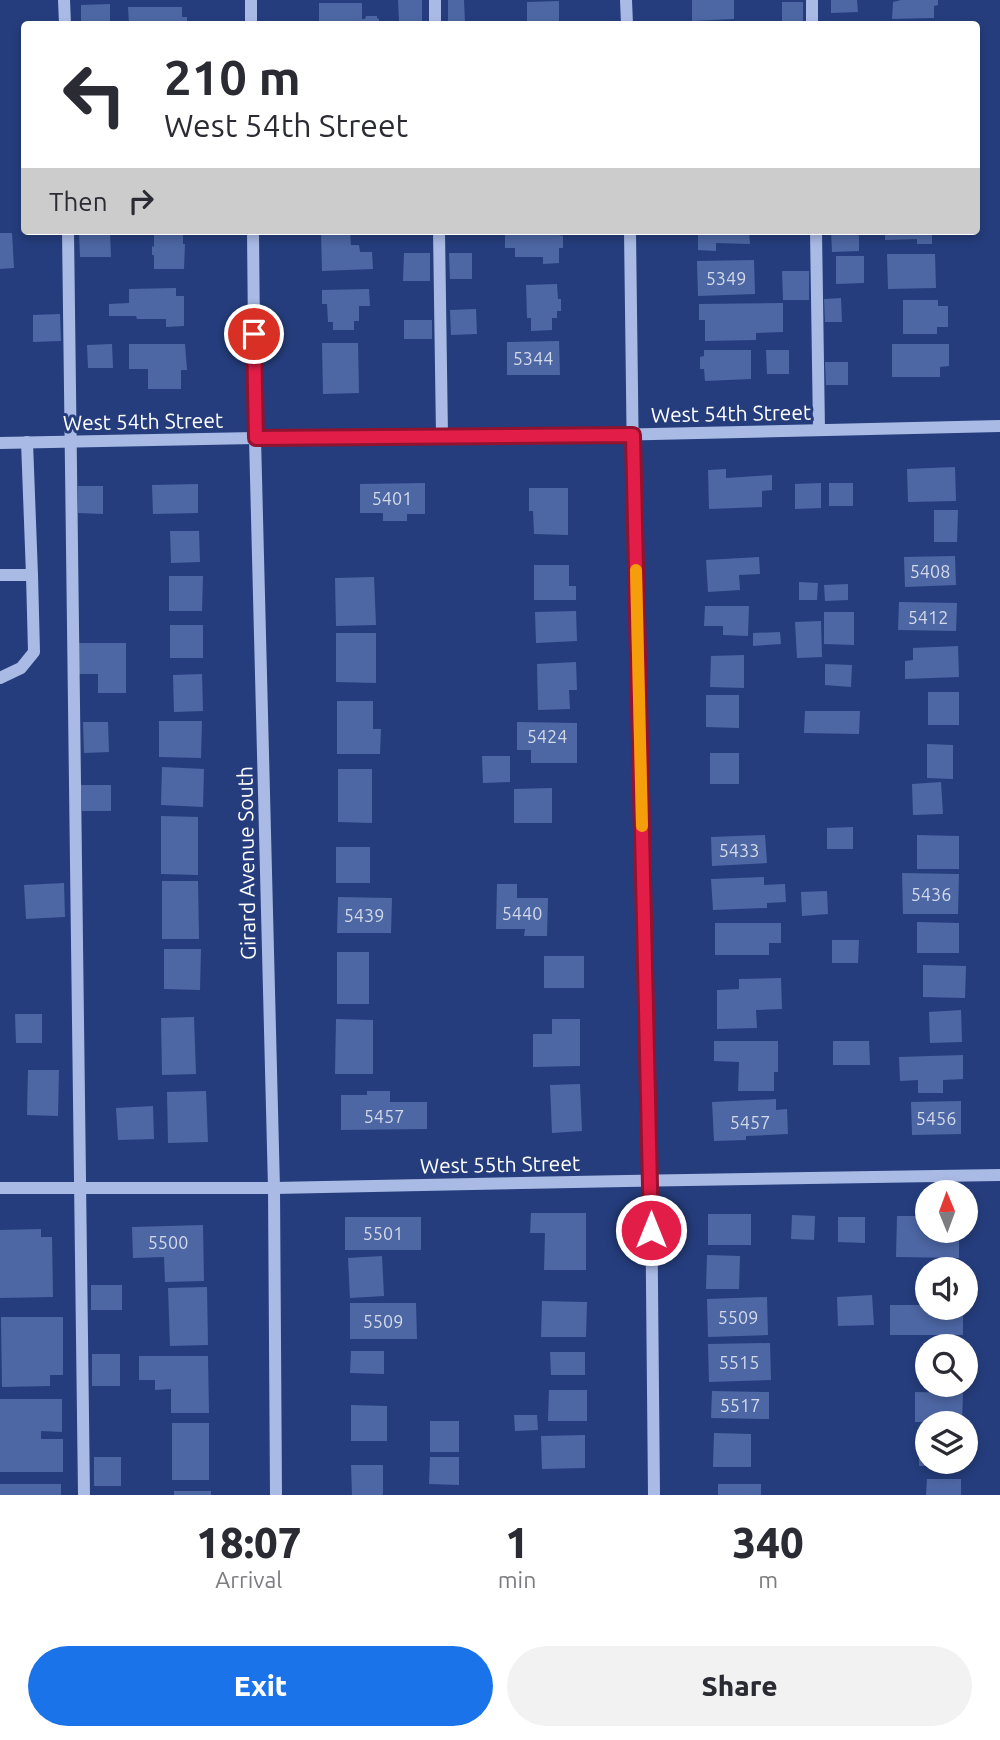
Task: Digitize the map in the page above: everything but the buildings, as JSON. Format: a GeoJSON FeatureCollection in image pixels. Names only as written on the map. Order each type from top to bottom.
{"type":"FeatureCollection","features":[{"type":"Feature","properties":{"kind":"street"},"geometry":{"type":"LineString","coordinates":[[65,0],[65,21]]}},
{"type":"Feature","properties":{"kind":"street"},"geometry":{"type":"LineString","coordinates":[[251,0],[251,21]]}},
{"type":"Feature","properties":{"kind":"street"},"geometry":{"type":"LineString","coordinates":[[435,0],[435,21]]}},
{"type":"Feature","properties":{"kind":"street"},"geometry":{"type":"LineString","coordinates":[[626,0],[627,21]]}},
{"type":"Feature","properties":{"kind":"street"},"geometry":{"type":"LineString","coordinates":[[812,0],[812,21]]}},
{"type":"Feature","properties":{"kind":"street"},"geometry":{"type":"LineString","coordinates":[[68,235],[85,1495]]}},
{"type":"Feature","properties":{"kind":"street","name":"Girard Avenue South"},"geometry":{"type":"LineString","coordinates":[[253,235],[274,1188],[275,1495]]}},
{"type":"Feature","properties":{"kind":"street"},"geometry":{"type":"LineString","coordinates":[[439,235],[442,436]]}},
{"type":"Feature","properties":{"kind":"street"},"geometry":{"type":"LineString","coordinates":[[630,235],[651,1180],[654,1495]]}},
{"type":"Feature","properties":{"kind":"street"},"geometry":{"type":"LineString","coordinates":[[816,235],[819,430]]}},
{"type":"Feature","properties":{"kind":"street","name":"West 54th Street"},"geometry":{"type":"LineString","coordinates":[[0,443],[633,435],[1000,426]]}},
{"type":"Feature","properties":{"kind":"street"},"geometry":{"type":"LineString","coordinates":[[0,678],[21,668],[34,652],[27,442]]}},
{"type":"Feature","properties":{"kind":"street"},"geometry":{"type":"LineString","coordinates":[[0,575],[32,575]]}},
{"type":"Feature","properties":{"kind":"street","name":"West 55th Street"},"geometry":{"type":"LineString","coordinates":[[0,1188],[274,1188],[1000,1175]]}},
{"type":"Feature","properties":{"kind":"slow traffic"},"geometry":{"type":"LineString","coordinates":[[636,570],[642,826]]}},
{"type":"Feature","properties":{"kind":"route"},"geometry":{"type":"LineString","coordinates":[[254,334],[256,438],[633,435],[651,1230]]}}]}
